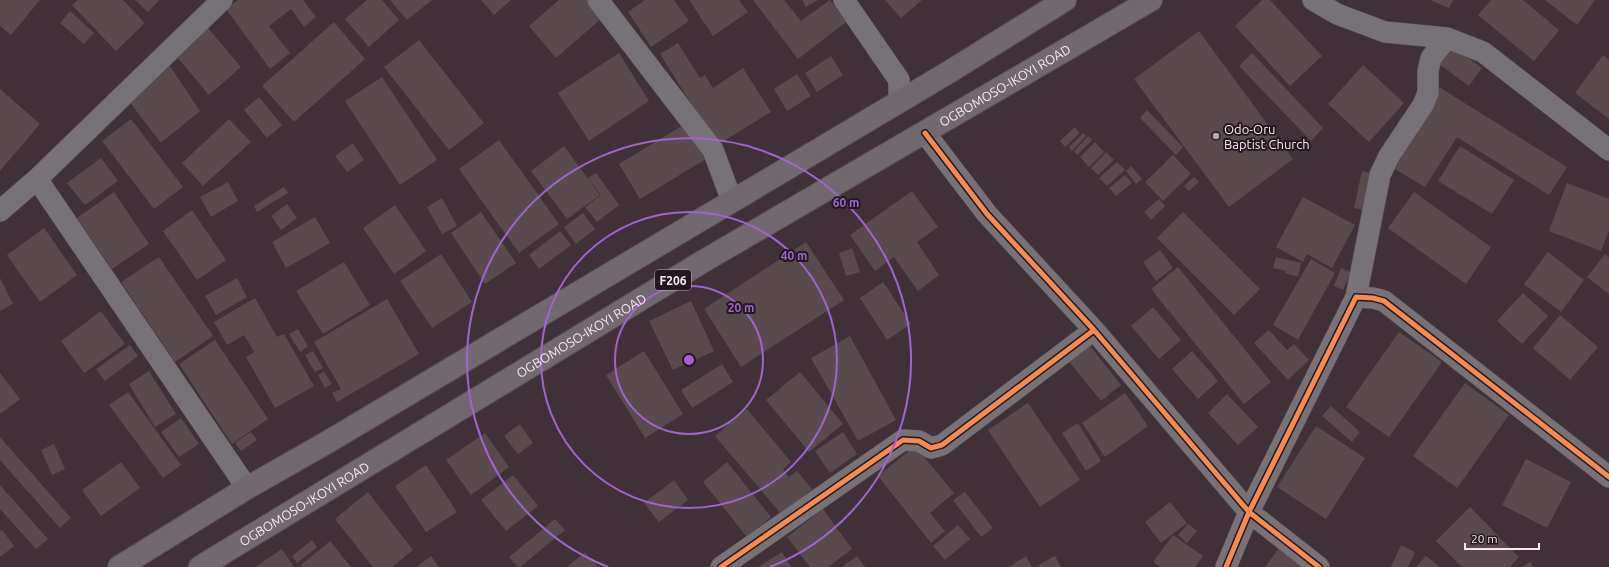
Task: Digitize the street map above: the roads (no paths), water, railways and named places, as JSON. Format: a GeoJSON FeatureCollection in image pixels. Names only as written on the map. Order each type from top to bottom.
{"type":"FeatureCollection","features":[{"type":"Feature","properties":{"kind":"main road"},"geometry":{"type":"LineString","coordinates":[[119,567],[247,488],[326,443],[732,201],[1065,0]]}},
{"type":"Feature","properties":{"kind":"main road","name":"OGBOMOSO-IKOYI ROAD"},"geometry":{"type":"LineString","coordinates":[[200,567],[702,262],[1151,0]]}},
{"type":"Feature","properties":{"kind":"street"},"geometry":{"type":"LineString","coordinates":[[0,211],[37,179],[222,0]]}},
{"type":"Feature","properties":{"kind":"street"},"geometry":{"type":"LineString","coordinates":[[598,0],[713,150],[732,201]]}},
{"type":"Feature","properties":{"kind":"street"},"geometry":{"type":"LineString","coordinates":[[844,0],[899,80],[899,101]]}},
{"type":"Feature","properties":{"kind":"street"},"geometry":{"type":"LineString","coordinates":[[1314,0],[1337,14],[1385,32],[1447,38],[1482,52],[1609,150]]}},
{"type":"Feature","properties":{"kind":"street"},"geometry":{"type":"LineString","coordinates":[[1226,567],[1249,512],[1356,297],[1380,175],[1389,156],[1423,105],[1428,93],[1428,71],[1431,58],[1447,38]]}},
{"type":"Feature","properties":{"kind":"street"},"geometry":{"type":"LineString","coordinates":[[925,133],[987,214],[1094,330],[1249,512],[1319,567]]}},
{"type":"Feature","properties":{"kind":"street"},"geometry":{"type":"LineString","coordinates":[[37,179],[247,488]]}},
{"type":"Feature","properties":{"kind":"street"},"geometry":{"type":"LineString","coordinates":[[1356,297],[1373,298],[1384,301],[1609,477]]}},
{"type":"Feature","properties":{"kind":"street"},"geometry":{"type":"LineString","coordinates":[[721,567],[904,440],[919,441],[931,448],[942,445],[1094,330]]}},
{"type":"Feature","properties":{"kind":"place","name":"Odo-Oru Baptist Church"},"geometry":{"type":"Point","coordinates":[1216,136]}}]}
